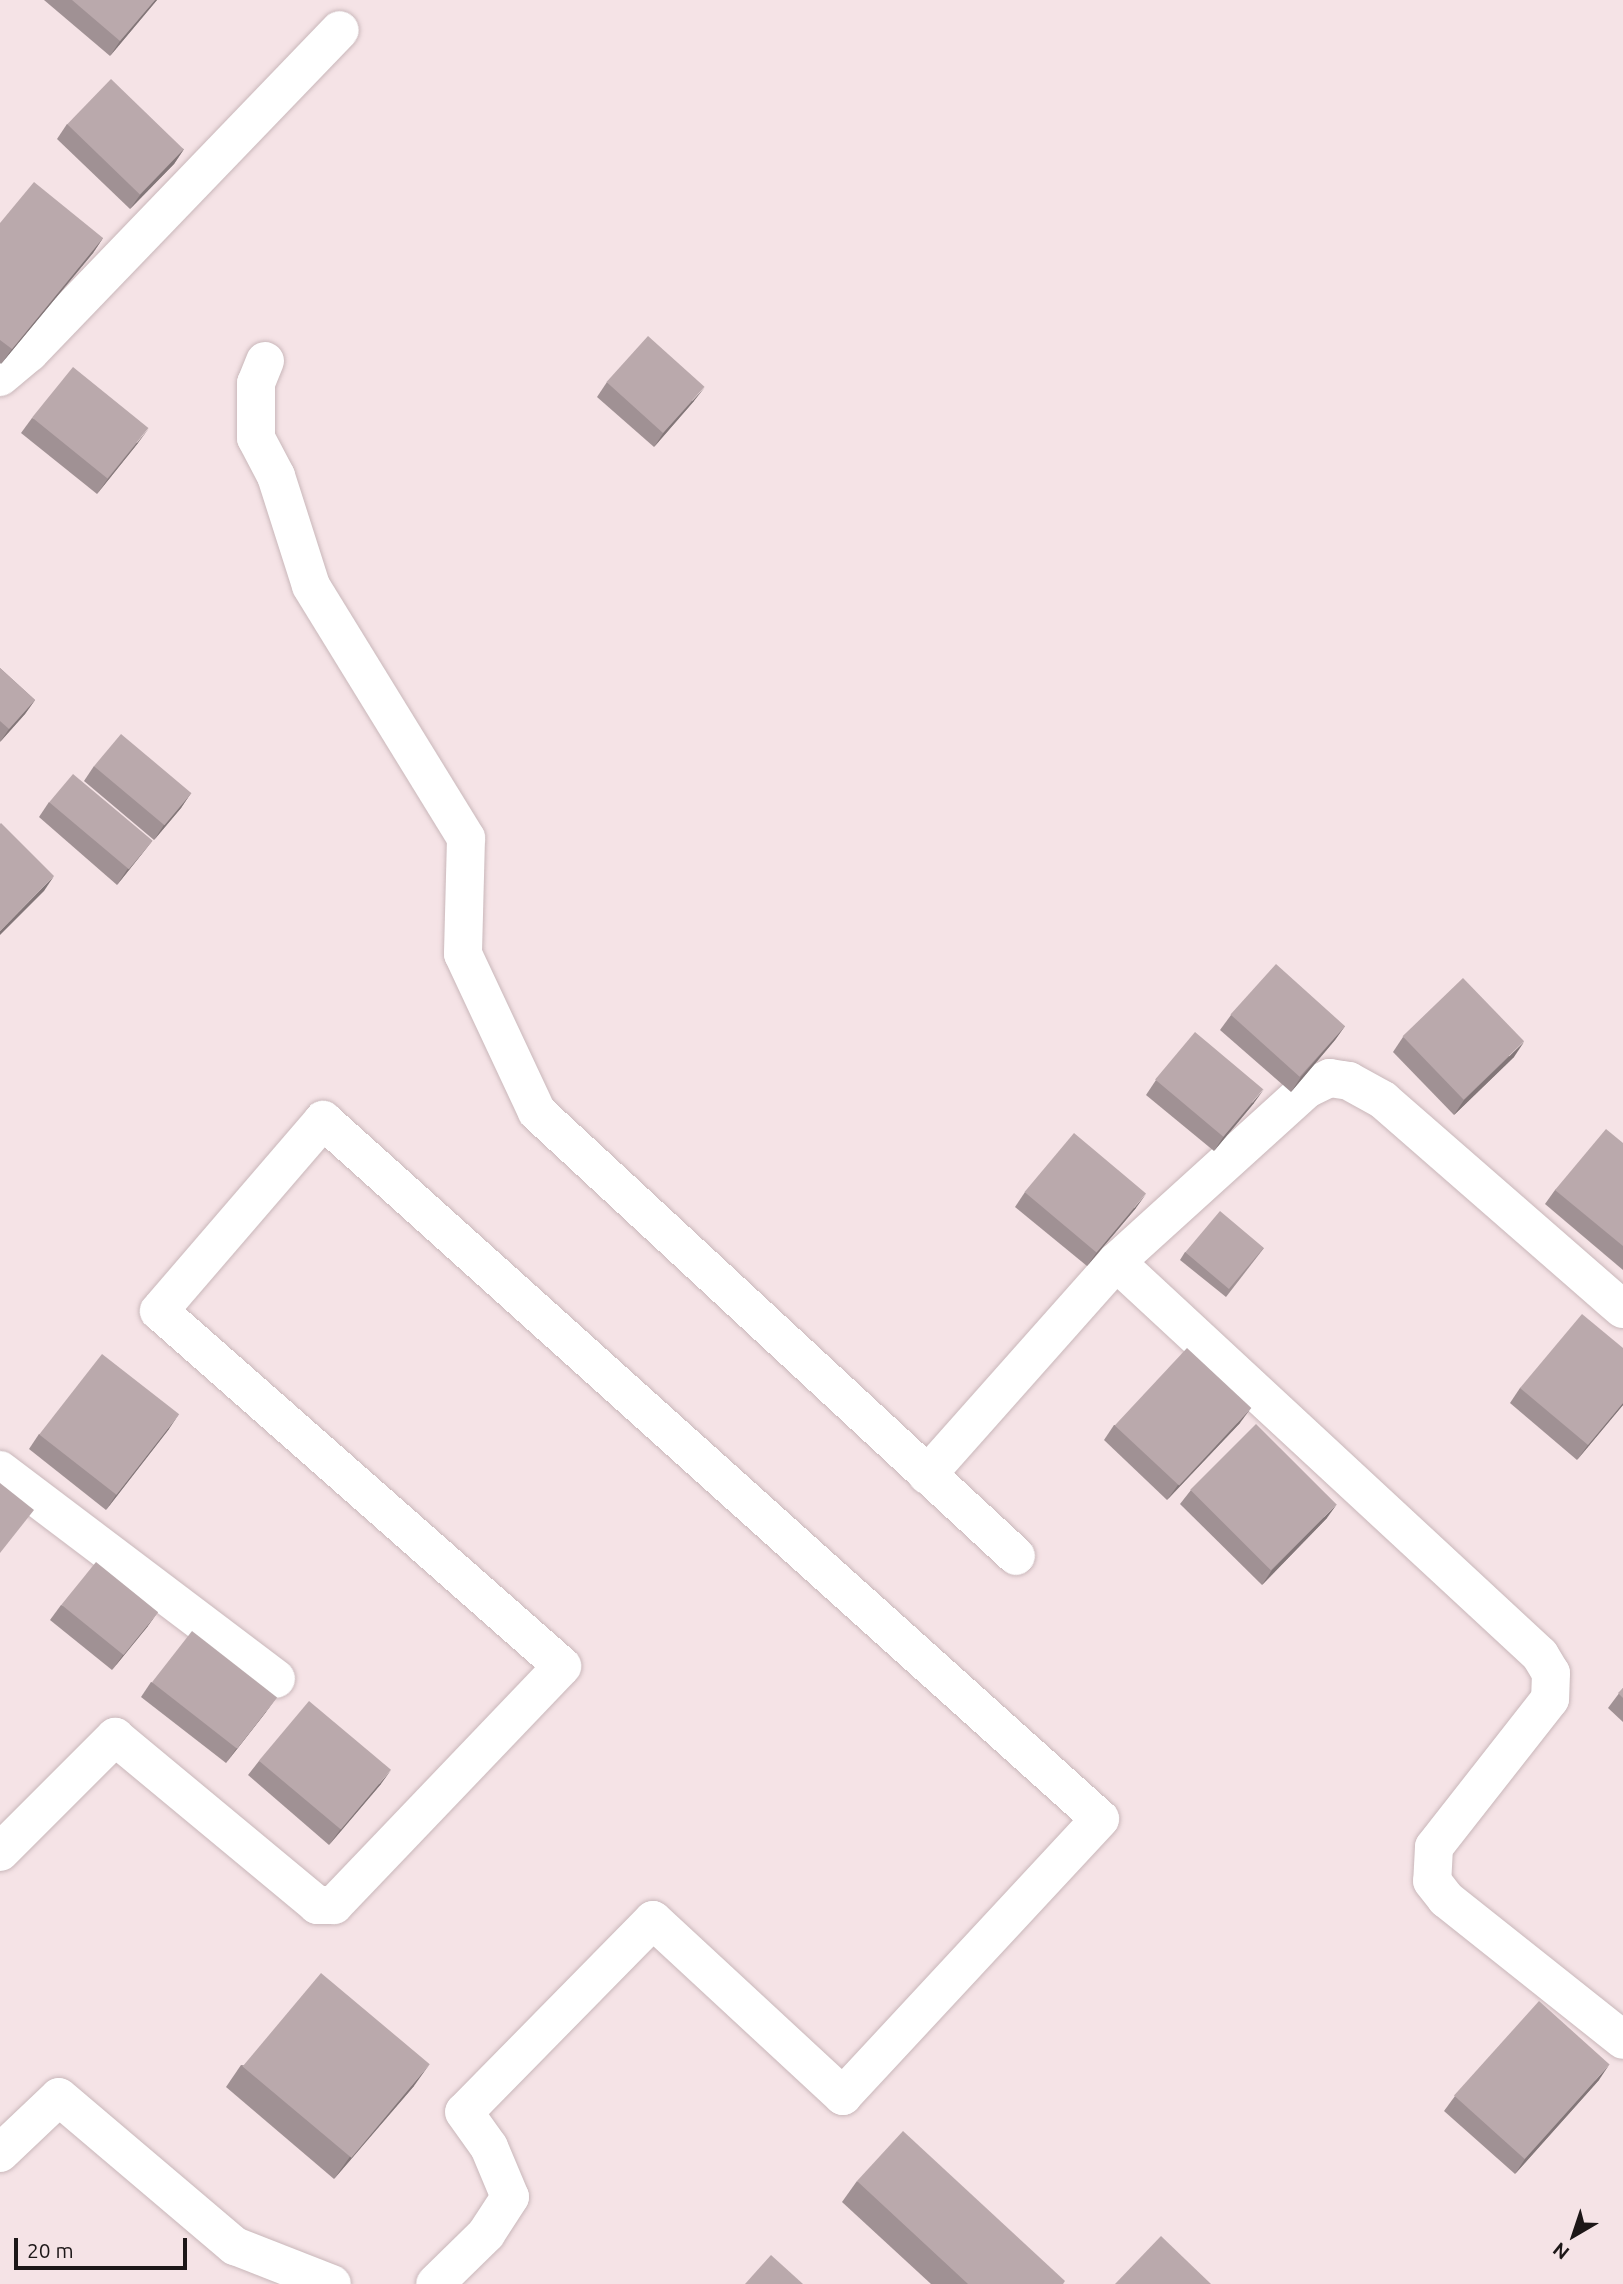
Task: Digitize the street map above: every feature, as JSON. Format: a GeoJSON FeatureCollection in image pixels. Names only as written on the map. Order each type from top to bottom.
{"type":"FeatureCollection","features":[{"type":"Feature","properties":{"kind":"street"},"geometry":{"type":"LineString","coordinates":[[0,377],[29,354],[340,30]]}},
{"type":"Feature","properties":{"kind":"street"},"geometry":{"type":"LineString","coordinates":[[265,361],[256,383],[256,438],[276,476],[312,586],[466,838],[463,954],[537,1112],[1016,1556]]}},
{"type":"Feature","properties":{"kind":"street"},"geometry":{"type":"LineString","coordinates":[[928,1475],[1116,1262],[1307,1089],[1330,1078],[1349,1081],[1383,1100],[1623,1309]]}},
{"type":"Feature","properties":{"kind":"street"},"geometry":{"type":"LineString","coordinates":[[0,1853],[115,1737],[317,1905],[334,1905],[562,1666],[159,1311],[323,1120],[1100,1819],[843,2096],[653,1920],[464,2112],[489,2147],[510,2197],[486,2234],[435,2284]]}},
{"type":"Feature","properties":{"kind":"street"},"geometry":{"type":"LineString","coordinates":[[1116,1262],[1540,1655],[1551,1673],[1550,1699],[1434,1847],[1432,1881],[1446,1899],[1623,2040]]}},
{"type":"Feature","properties":{"kind":"street"},"geometry":{"type":"LineString","coordinates":[[0,1470],[276,1679]]}},
{"type":"Feature","properties":{"kind":"street"},"geometry":{"type":"LineString","coordinates":[[0,2153],[59,2097],[235,2245],[332,2284]]}},
{"type":"Feature","properties":{"kind":"building"},"geometry":{"type":"Polygon","coordinates":[[[72,0],[155,0],[120,41],[72,0]]]}},
{"type":"Feature","properties":{"kind":"building"},"geometry":{"type":"Polygon","coordinates":[[[111,79],[184,149],[140,194],[67,124],[111,79]]]}},
{"type":"Feature","properties":{"kind":"building"},"geometry":{"type":"Polygon","coordinates":[[[34,182],[103,238],[12,349],[0,340],[0,223],[34,182]]]}},
{"type":"Feature","properties":{"kind":"building"},"geometry":{"type":"Polygon","coordinates":[[[648,336],[704,387],[663,433],[607,382],[648,336]]]}},
{"type":"Feature","properties":{"kind":"building"},"geometry":{"type":"Polygon","coordinates":[[[73,367],[148,428],[107,479],[32,418],[73,367]]]}},
{"type":"Feature","properties":{"kind":"building"},"geometry":{"type":"Polygon","coordinates":[[[0,668],[35,700],[9,729],[0,721],[0,668]]]}},
{"type":"Feature","properties":{"kind":"building"},"geometry":{"type":"Polygon","coordinates":[[[121,734],[191,793],[164,825],[94,766],[121,734]]]}},
{"type":"Feature","properties":{"kind":"building"},"geometry":{"type":"Polygon","coordinates":[[[73,774],[153,841],[129,869],[49,802],[73,774]]]}},
{"type":"Feature","properties":{"kind":"building"},"geometry":{"type":"Polygon","coordinates":[[[0,824],[54,876],[0,931],[0,824]]]}},
{"type":"Feature","properties":{"kind":"building"},"geometry":{"type":"Polygon","coordinates":[[[1276,964],[1345,1026],[1300,1077],[1230,1015],[1276,964]]]}},
{"type":"Feature","properties":{"kind":"building"},"geometry":{"type":"Polygon","coordinates":[[[1463,978],[1524,1041],[1464,1100],[1403,1036],[1463,978]]]}},
{"type":"Feature","properties":{"kind":"building"},"geometry":{"type":"Polygon","coordinates":[[[1195,1032],[1263,1089],[1223,1137],[1155,1079],[1195,1032]]]}},
{"type":"Feature","properties":{"kind":"building"},"geometry":{"type":"Polygon","coordinates":[[[1606,1129],[1623,1143],[1623,1246],[1555,1190],[1606,1129]]]}},
{"type":"Feature","properties":{"kind":"building"},"geometry":{"type":"Polygon","coordinates":[[[1074,1133],[1146,1193],[1097,1252],[1025,1192],[1074,1133]]]}},
{"type":"Feature","properties":{"kind":"building"},"geometry":{"type":"Polygon","coordinates":[[[1220,1211],[1264,1248],[1229,1289],[1185,1252],[1220,1211]]]}},
{"type":"Feature","properties":{"kind":"building"},"geometry":{"type":"Polygon","coordinates":[[[1582,1314],[1623,1348],[1623,1403],[1588,1445],[1520,1388],[1582,1314]]]}},
{"type":"Feature","properties":{"kind":"building"},"geometry":{"type":"Polygon","coordinates":[[[1187,1348],[1251,1408],[1179,1486],[1115,1426],[1187,1348]]]}},
{"type":"Feature","properties":{"kind":"building"},"geometry":{"type":"Polygon","coordinates":[[[102,1354],[179,1414],[116,1495],[39,1434],[102,1354]]]}},
{"type":"Feature","properties":{"kind":"building"},"geometry":{"type":"Polygon","coordinates":[[[1256,1424],[1337,1505],[1271,1570],[1190,1490],[1256,1424]]]}},
{"type":"Feature","properties":{"kind":"building"},"geometry":{"type":"Polygon","coordinates":[[[0,1483],[34,1510],[0,1553],[0,1483]]]}},
{"type":"Feature","properties":{"kind":"building"},"geometry":{"type":"Polygon","coordinates":[[[96,1562],[158,1612],[124,1655],[61,1605],[96,1562]]]}},
{"type":"Feature","properties":{"kind":"building"},"geometry":{"type":"Polygon","coordinates":[[[192,1631],[277,1697],[237,1749],[152,1682],[192,1631]]]}},
{"type":"Feature","properties":{"kind":"building"},"geometry":{"type":"Polygon","coordinates":[[[309,1701],[391,1770],[341,1830],[259,1761],[309,1701]]]}},
{"type":"Feature","properties":{"kind":"building"},"geometry":{"type":"Polygon","coordinates":[[[321,1973],[430,2064],[351,2158],[243,2066],[321,1973]]]}},
{"type":"Feature","properties":{"kind":"building"},"geometry":{"type":"Polygon","coordinates":[[[1539,2001],[1610,2065],[1525,2159],[1454,2095],[1539,2001]]]}},
{"type":"Feature","properties":{"kind":"building"},"geometry":{"type":"Polygon","coordinates":[[[903,2131],[1065,2281],[1063,2284],[968,2284],[857,2181],[903,2131]]]}},
{"type":"Feature","properties":{"kind":"building"},"geometry":{"type":"Polygon","coordinates":[[[1161,2236],[1211,2284],[1115,2284],[1161,2236]]]}},
{"type":"Feature","properties":{"kind":"building"},"geometry":{"type":"Polygon","coordinates":[[[771,2255],[803,2284],[745,2284],[771,2255]]]}}]}
